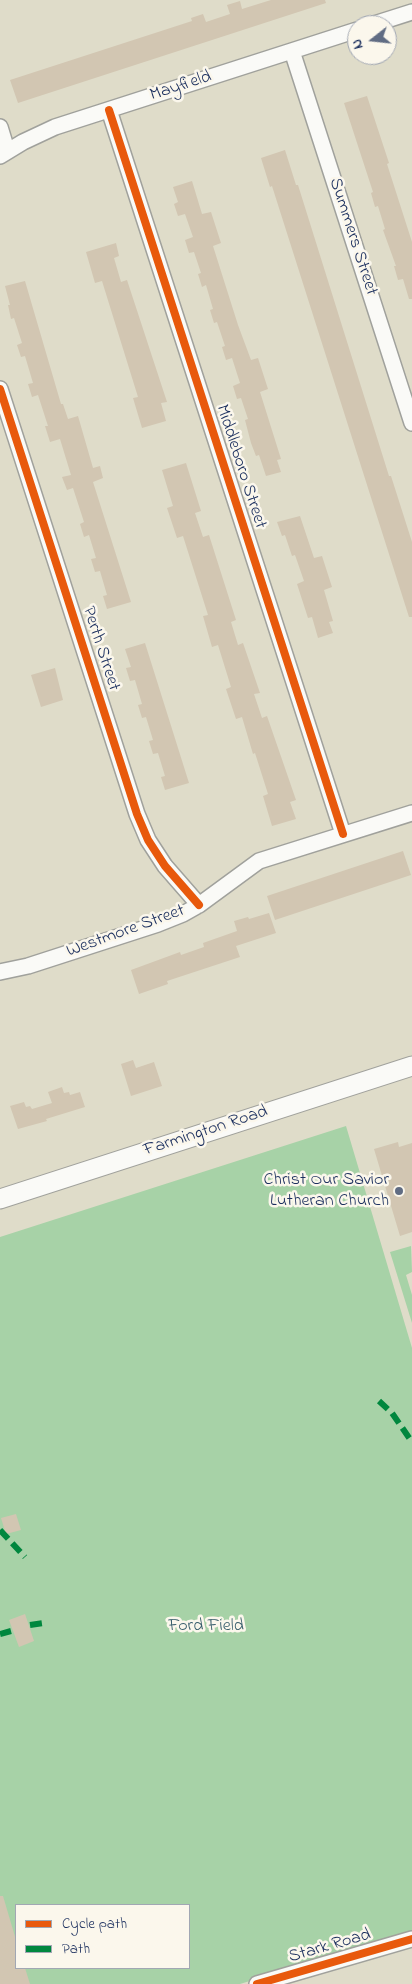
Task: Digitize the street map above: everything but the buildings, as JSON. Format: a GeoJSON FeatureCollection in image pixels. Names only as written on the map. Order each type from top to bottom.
{"type":"FeatureCollection","features":[{"type":"Feature","properties":{"kind":"main road","name":"Farmington Road"},"geometry":{"type":"LineString","coordinates":[[0,1199],[412,1066]]}},
{"type":"Feature","properties":{"kind":"street"},"geometry":{"type":"LineString","coordinates":[[397,17],[412,12]]}},
{"type":"Feature","properties":{"kind":"street","name":"Mayfield"},"geometry":{"type":"LineString","coordinates":[[4,153],[55,127],[347,33]]}},
{"type":"Feature","properties":{"kind":"street","name":"Summers Street"},"geometry":{"type":"LineString","coordinates":[[292,51],[412,424]]}},
{"type":"Feature","properties":{"kind":"street","name":"Middleboro Street"},"geometry":{"type":"LineString","coordinates":[[109,110],[343,834]]}},
{"type":"Feature","properties":{"kind":"street"},"geometry":{"type":"LineString","coordinates":[[0,127],[4,153]]}},
{"type":"Feature","properties":{"kind":"street","name":"Perth Street"},"geometry":{"type":"LineString","coordinates":[[0,389],[137,814],[148,840],[165,866],[199,905]]}},
{"type":"Feature","properties":{"kind":"street","name":"Westmore Street"},"geometry":{"type":"LineString","coordinates":[[0,972],[28,966],[158,924],[199,905],[259,861],[412,813]]}},
{"type":"Feature","properties":{"kind":"street","name":"Stark Road"},"geometry":{"type":"LineString","coordinates":[[257,1984],[412,1939]]}},
{"type":"Feature","properties":{"kind":"green space","name":"Ford Field"},"geometry":{"type":"Polygon","coordinates":[[[346,1126],[412,1348],[412,1931],[240,1984],[0,1984],[0,1237],[346,1126]]]}},
{"type":"Feature","properties":{"kind":"green space"},"geometry":{"type":"Polygon","coordinates":[[[411,1246],[412,1272],[406,1275],[412,1295],[412,1323],[390,1252],[411,1246]]]}},
{"type":"Feature","properties":{"kind":"marked path"},"geometry":{"type":"LineString","coordinates":[[379,1401],[392,1413],[412,1442]]}},
{"type":"Feature","properties":{"kind":"marked path"},"geometry":{"type":"LineString","coordinates":[[0,1530],[25,1557]]}},
{"type":"Feature","properties":{"kind":"marked path"},"geometry":{"type":"LineString","coordinates":[[30,1625],[44,1623]]}},
{"type":"Feature","properties":{"kind":"marked path"},"geometry":{"type":"LineString","coordinates":[[0,1634],[11,1631]]}},
{"type":"Feature","properties":{"kind":"cycle path"},"geometry":{"type":"LineString","coordinates":[[109,110],[343,834]]}},
{"type":"Feature","properties":{"kind":"cycle path"},"geometry":{"type":"LineString","coordinates":[[0,389],[137,814],[148,840],[165,866],[199,905]]}},
{"type":"Feature","properties":{"kind":"cycle path"},"geometry":{"type":"LineString","coordinates":[[257,1984],[412,1939]]}},
{"type":"Feature","properties":{"kind":"place","name":"Christ Our Savior Lutheran Church"},"geometry":{"type":"Point","coordinates":[399,1191]}}]}
